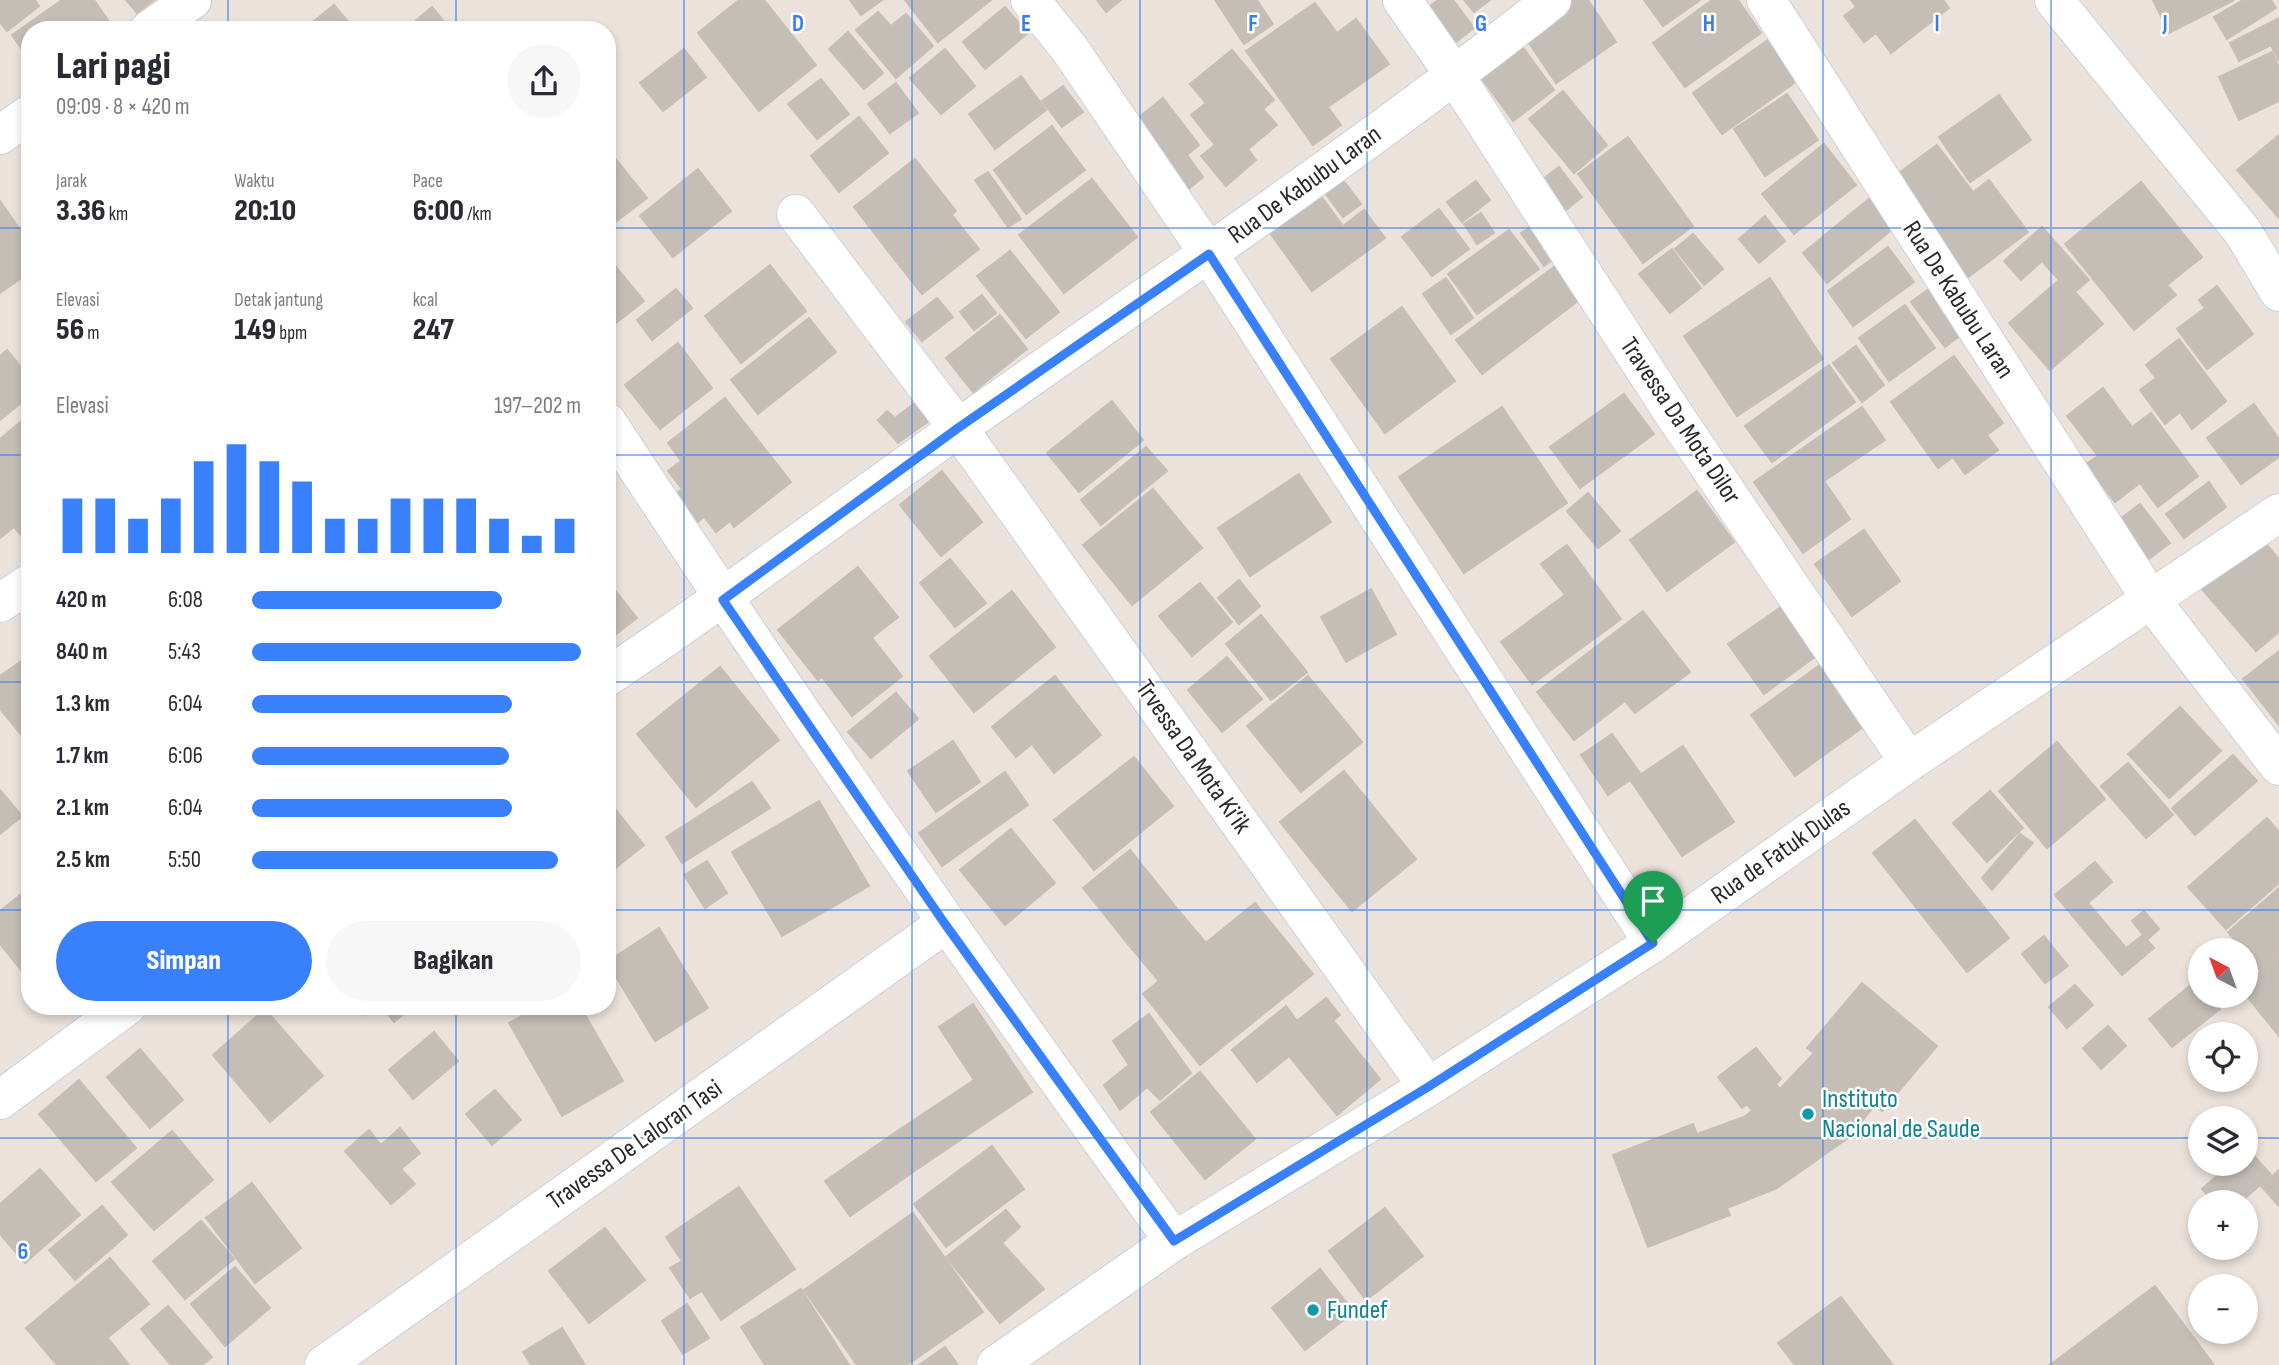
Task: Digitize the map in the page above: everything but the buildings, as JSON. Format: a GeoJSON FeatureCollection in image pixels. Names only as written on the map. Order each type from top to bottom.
{"type":"FeatureCollection","features":[{"type":"Feature","properties":{"kind":"street"},"geometry":{"type":"LineString","coordinates":[[162,21],[191,0]]}},
{"type":"Feature","properties":{"kind":"street"},"geometry":{"type":"LineString","coordinates":[[1030,0],[1069,48],[1209,254],[1653,943]]}},
{"type":"Feature","properties":{"kind":"street","name":"Travessa Da Mota Dilor"},"geometry":{"type":"LineString","coordinates":[[1402,0],[1455,76],[1671,410],[1909,762]]}},
{"type":"Feature","properties":{"kind":"street","name":"Rua De Kabubu Laran"},"geometry":{"type":"LineString","coordinates":[[616,671],[723,600],[958,428],[1209,254],[1455,76],[1552,0]]}},
{"type":"Feature","properties":{"kind":"street","name":"Rua De Kabubu Laran"},"geometry":{"type":"LineString","coordinates":[[1766,0],[2151,600],[2279,766]]}},
{"type":"Feature","properties":{"kind":"street"},"geometry":{"type":"LineString","coordinates":[[2054,0],[2243,232],[2279,292]]}},
{"type":"Feature","properties":{"kind":"street"},"geometry":{"type":"LineString","coordinates":[[0,135],[21,120]]}},
{"type":"Feature","properties":{"kind":"street","name":"Trvessa Da Mota Ki’ik"},"geometry":{"type":"LineString","coordinates":[[796,214],[958,428],[1428,1087]]}},
{"type":"Feature","properties":{"kind":"street"},"geometry":{"type":"LineString","coordinates":[[616,436],[723,600],[945,924],[1174,1241]]}},
{"type":"Feature","properties":{"kind":"street","name":"Rua de Fatuk Dulas"},"geometry":{"type":"LineString","coordinates":[[996,1365],[1174,1241],[1428,1087],[1653,943],[1909,762],[2279,513]]}},
{"type":"Feature","properties":{"kind":"street"},"geometry":{"type":"LineString","coordinates":[[0,603],[21,589]]}},
{"type":"Feature","properties":{"kind":"street","name":"Travessa De Laloran Tasi"},"geometry":{"type":"LineString","coordinates":[[324,1365],[945,924]]}},
{"type":"Feature","properties":{"kind":"street"},"geometry":{"type":"LineString","coordinates":[[0,1100],[115,1015]]}},
{"type":"Feature","properties":{"kind":"place","name":"Instituto Nacional de Saude"},"geometry":{"type":"Point","coordinates":[1808,1114]}},
{"type":"Feature","properties":{"kind":"place","name":"Fundef"},"geometry":{"type":"Point","coordinates":[1313,1310]}},
{"type":"Feature","properties":{"kind":"route"},"geometry":{"type":"LineString","coordinates":[[1209,254],[1653,943],[1428,1087],[1174,1241],[945,924],[723,600],[958,428],[1209,254]]}}]}
